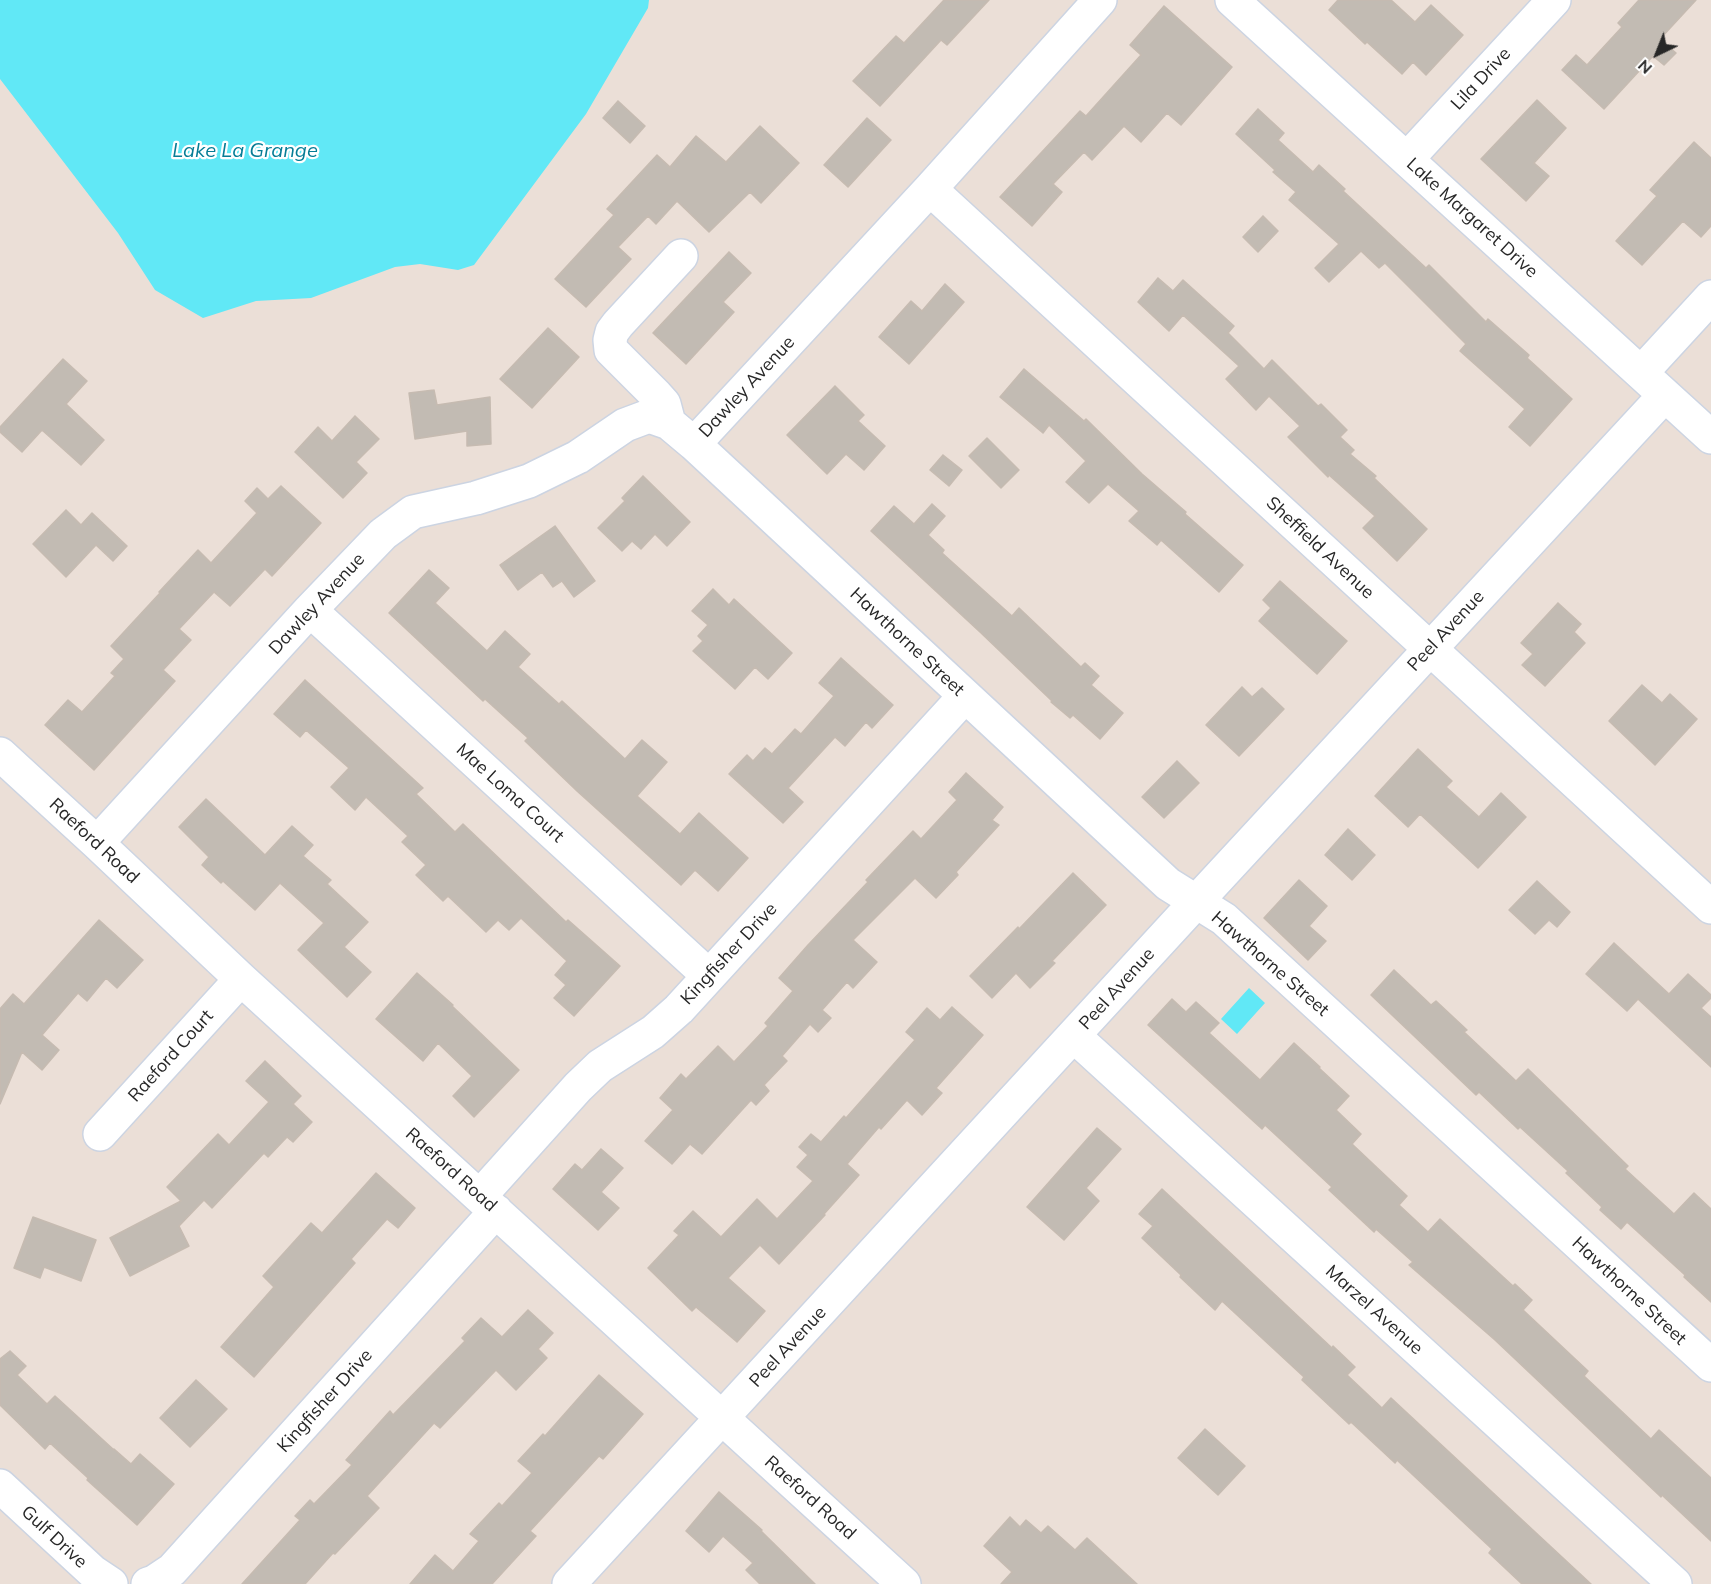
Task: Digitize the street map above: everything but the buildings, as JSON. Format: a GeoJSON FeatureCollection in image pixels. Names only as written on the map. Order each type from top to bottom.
{"type":"FeatureCollection","features":[{"type":"Feature","properties":{"kind":"street","name":"Dawley Avenue"},"geometry":{"type":"LineString","coordinates":[[97,843],[310,610],[383,534],[413,512],[476,498],[529,481],[578,457],[625,424],[648,416],[669,423],[694,444],[930,189],[1100,0]]}},
{"type":"Feature","properties":{"kind":"street","name":"Lake Margaret Drive"},"geometry":{"type":"LineString","coordinates":[[1232,0],[1711,437]]}},
{"type":"Feature","properties":{"kind":"street","name":"Lila Drive"},"geometry":{"type":"LineString","coordinates":[[1407,159],[1554,0]]}},
{"type":"Feature","properties":{"kind":"street","name":"Sheffield Avenue"},"geometry":{"type":"LineString","coordinates":[[930,189],[1711,907]]}},
{"type":"Feature","properties":{"kind":"street"},"geometry":{"type":"LineString","coordinates":[[669,423],[664,404],[611,350],[610,340],[618,324],[681,256]]}},
{"type":"Feature","properties":{"kind":"street"},"geometry":{"type":"LineString","coordinates":[[1641,373],[1711,297]]}},
{"type":"Feature","properties":{"kind":"street","name":"Peel Avenue"},"geometry":{"type":"LineString","coordinates":[[569,1584],[1665,395]]}},
{"type":"Feature","properties":{"kind":"street","name":"Hawthorne Street"},"geometry":{"type":"LineString","coordinates":[[694,444],[1168,884],[1224,920],[1711,1365]]}},
{"type":"Feature","properties":{"kind":"street","name":"Mae Loma Court"},"geometry":{"type":"LineString","coordinates":[[310,610],[709,976]]}},
{"type":"Feature","properties":{"kind":"street","name":"Kingfisher Drive"},"geometry":{"type":"LineString","coordinates":[[148,1584],[172,1570],[488,1204],[578,1087],[600,1066],[653,1032],[679,1009],[965,696]]}},
{"type":"Feature","properties":{"kind":"street","name":"Raeford Road"},"geometry":{"type":"LineString","coordinates":[[0,754],[241,979],[904,1584]]}},
{"type":"Feature","properties":{"kind":"street","name":"Raeford Court"},"geometry":{"type":"LineString","coordinates":[[100,1134],[241,979]]}},
{"type":"Feature","properties":{"kind":"street","name":"Marzel Avenue"},"geometry":{"type":"LineString","coordinates":[[1074,1036],[1675,1584]]}},
{"type":"Feature","properties":{"kind":"street","name":"Gulf Drive"},"geometry":{"type":"LineString","coordinates":[[0,1486],[93,1572],[111,1584]]}},
{"type":"Feature","properties":{"kind":"water","name":"Lake La Grange"},"geometry":{"type":"Polygon","coordinates":[[[0,0],[649,0],[648,8],[586,114],[474,265],[458,270],[420,264],[395,267],[311,298],[256,301],[203,318],[155,290],[118,233],[0,79],[0,0]]]}},
{"type":"Feature","properties":{"kind":"water"},"geometry":{"type":"Polygon","coordinates":[[[1249,988],[1265,1003],[1237,1034],[1221,1019],[1249,988]]]}}]}
